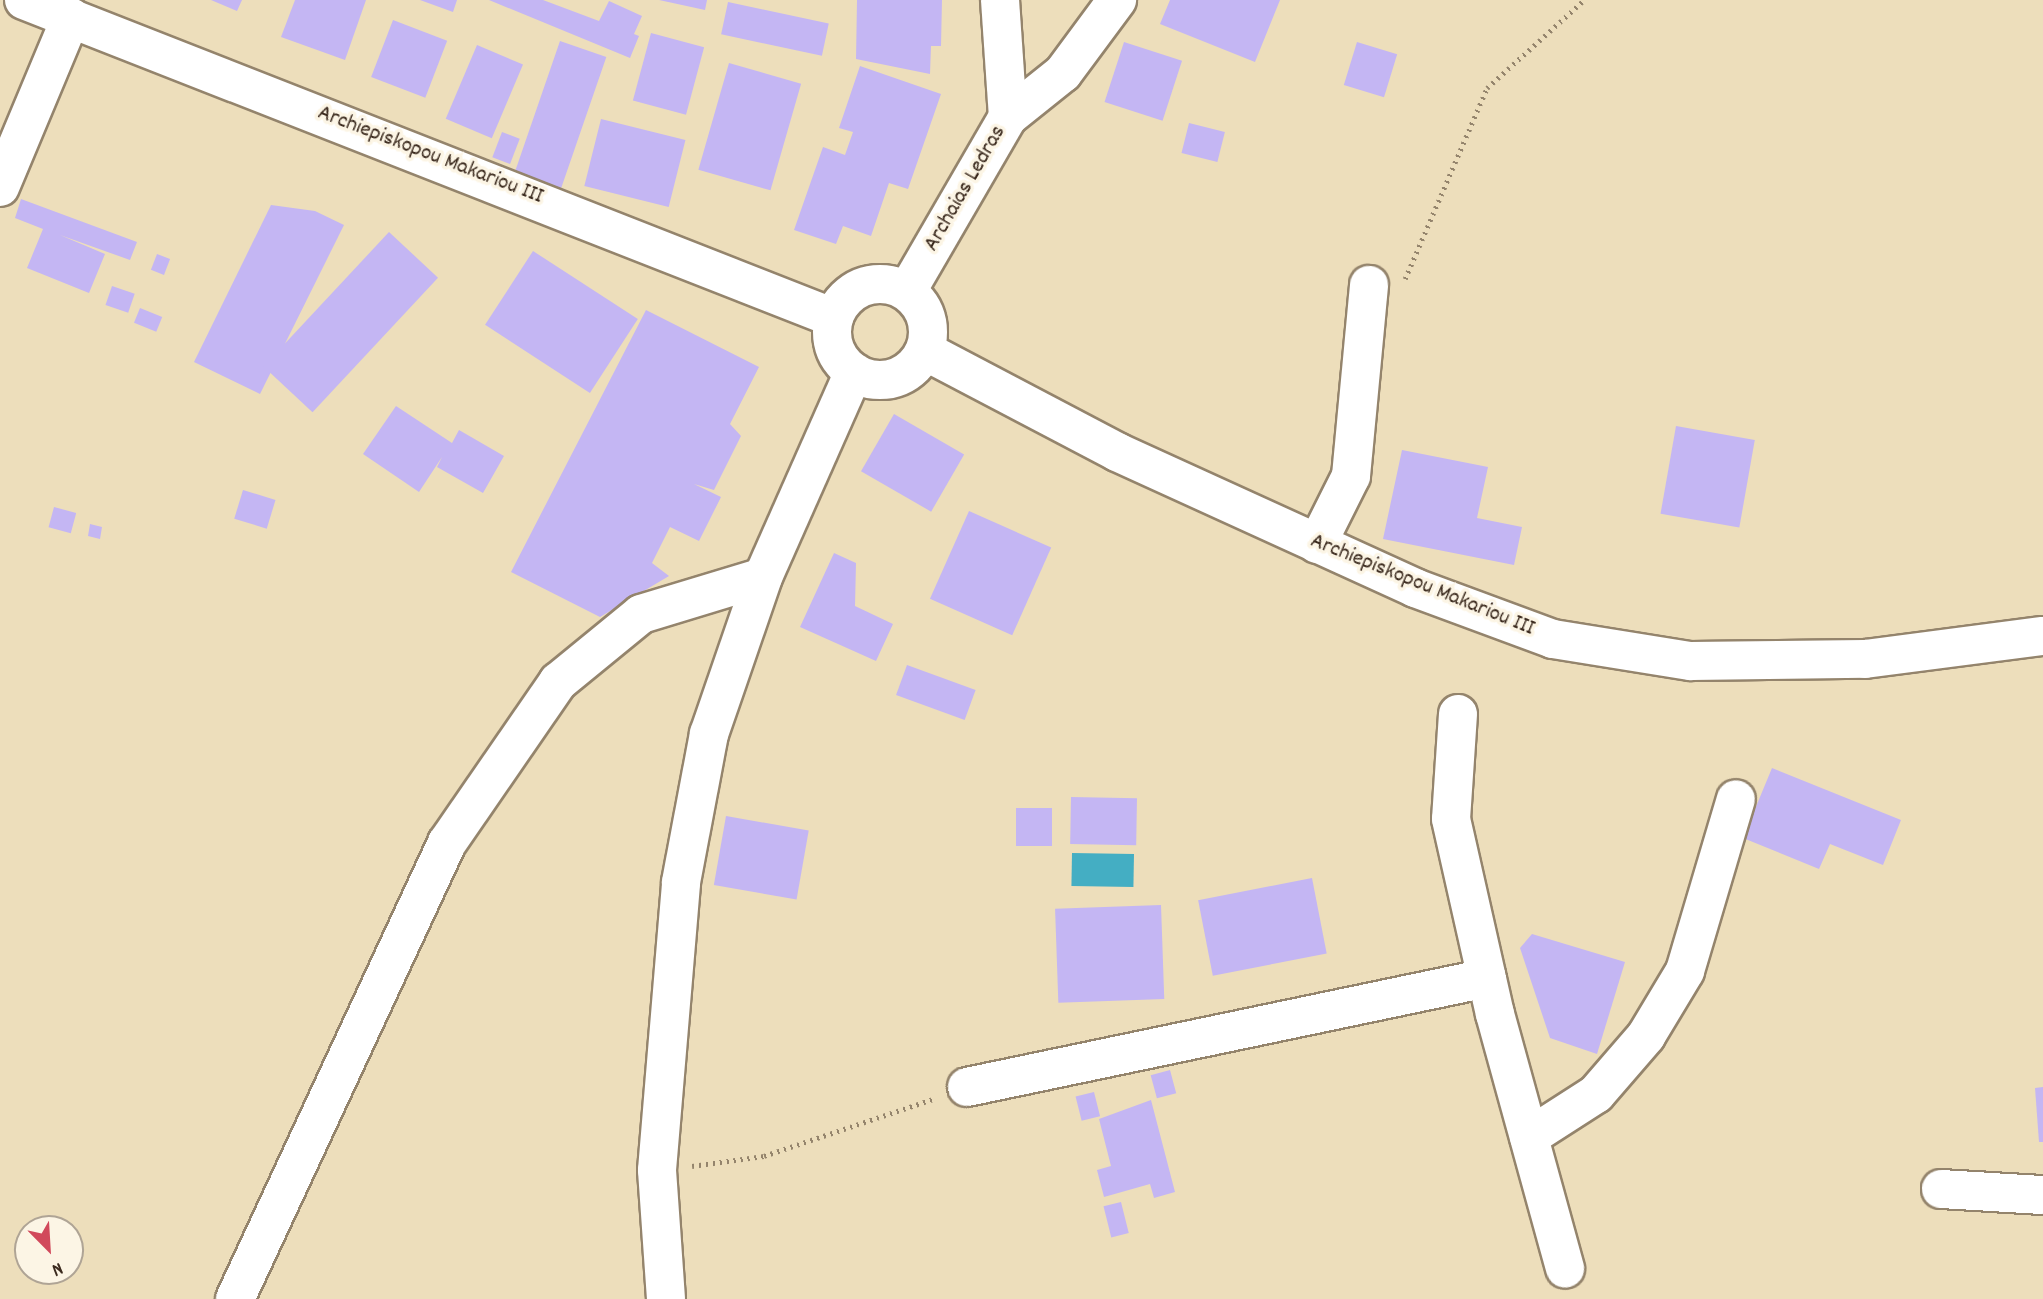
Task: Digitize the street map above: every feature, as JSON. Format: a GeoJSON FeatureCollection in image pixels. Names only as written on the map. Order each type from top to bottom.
{"type":"FeatureCollection","features":[{"type":"Feature","properties":{"kind":"street","name":"Archiepiskopou Makariou III"},"geometry":{"type":"LineString","coordinates":[[24,0],[834,318]]}},
{"type":"Feature","properties":{"kind":"street"},"geometry":{"type":"LineString","coordinates":[[1000,0],[1008,117]]}},
{"type":"Feature","properties":{"kind":"street","name":"Archaias Ledras"},"geometry":{"type":"LineString","coordinates":[[907,291],[1008,117],[1063,72],[1117,0]]}},
{"type":"Feature","properties":{"kind":"street"},"geometry":{"type":"LineString","coordinates":[[0,187],[71,17]]}},
{"type":"Feature","properties":{"kind":"street"},"geometry":{"type":"LineString","coordinates":[[864,286],[907,291],[925,312],[925,352],[894,378],[854,372],[837,354],[834,318],[864,286]]}},
{"type":"Feature","properties":{"kind":"street"},"geometry":{"type":"LineString","coordinates":[[1317,544],[1351,476],[1385,287]]}},
{"type":"Feature","properties":{"kind":"street","name":"Archiepiskopou Makariou III"},"geometry":{"type":"LineString","coordinates":[[925,352],[1117,452],[1317,544],[1553,639],[1691,661],[1865,659],[2043,636]]}},
{"type":"Feature","properties":{"kind":"street"},"geometry":{"type":"LineString","coordinates":[[666,1299],[657,1170],[681,882],[709,734],[763,577],[854,372]]}},
{"type":"Feature","properties":{"kind":"street"},"geometry":{"type":"LineString","coordinates":[[235,1299],[447,843],[558,682],[641,614],[763,577]]}},
{"type":"Feature","properties":{"kind":"street"},"geometry":{"type":"LineString","coordinates":[[1458,714],[1451,819],[1487,978],[1565,1269]]}},
{"type":"Feature","properties":{"kind":"street"},"geometry":{"type":"LineString","coordinates":[[1529,1137],[1596,1094],[1646,1036],[1685,971],[1736,799]]}},
{"type":"Feature","properties":{"kind":"street"},"geometry":{"type":"LineString","coordinates":[[967,1087],[1487,978]]}},
{"type":"Feature","properties":{"kind":"street"},"geometry":{"type":"LineString","coordinates":[[1941,1189],[2043,1195]]}},
{"type":"Feature","properties":{"kind":"path"},"geometry":{"type":"LineString","coordinates":[[1385,287],[1487,88],[1584,0]]}},
{"type":"Feature","properties":{"kind":"path"},"geometry":{"type":"LineString","coordinates":[[657,1170],[764,1156],[967,1087]]}},
{"type":"Feature","properties":{"kind":"water"},"geometry":{"type":"Polygon","coordinates":[[[1072,853],[1134,854],[1133,887],[1071,886],[1072,853]]]}},
{"type":"Feature","properties":{"kind":"building"},"geometry":{"type":"Polygon","coordinates":[[[211,0],[242,0],[237,11],[211,0]]]}},
{"type":"Feature","properties":{"kind":"building"},"geometry":{"type":"Polygon","coordinates":[[[295,0],[366,0],[345,60],[281,37],[295,0]]]}},
{"type":"Feature","properties":{"kind":"building"},"geometry":{"type":"Polygon","coordinates":[[[420,0],[457,0],[453,12],[420,0]]]}},
{"type":"Feature","properties":{"kind":"building"},"geometry":{"type":"Polygon","coordinates":[[[489,0],[543,0],[599,21],[609,1],[642,16],[634,34],[639,36],[630,58],[489,0]]]}},
{"type":"Feature","properties":{"kind":"building"},"geometry":{"type":"Polygon","coordinates":[[[659,0],[707,0],[705,10],[659,0]]]}},
{"type":"Feature","properties":{"kind":"building"},"geometry":{"type":"Polygon","coordinates":[[[857,0],[942,0],[941,46],[931,46],[930,74],[856,59],[857,0]]]}},
{"type":"Feature","properties":{"kind":"building"},"geometry":{"type":"Polygon","coordinates":[[[1170,0],[1280,0],[1255,62],[1160,24],[1170,0]]]}},
{"type":"Feature","properties":{"kind":"building"},"geometry":{"type":"Polygon","coordinates":[[[728,2],[829,23],[822,56],[721,34],[728,2]]]}},
{"type":"Feature","properties":{"kind":"building"},"geometry":{"type":"Polygon","coordinates":[[[393,20],[447,41],[425,98],[371,77],[393,20]]]}},
{"type":"Feature","properties":{"kind":"building"},"geometry":{"type":"Polygon","coordinates":[[[651,33],[704,47],[686,115],[633,101],[651,33]]]}},
{"type":"Feature","properties":{"kind":"building"},"geometry":{"type":"Polygon","coordinates":[[[560,41],[606,57],[560,190],[514,174],[560,41]]]}},
{"type":"Feature","properties":{"kind":"building"},"geometry":{"type":"Polygon","coordinates":[[[1124,42],[1182,61],[1163,121],[1105,102],[1124,42]]]}},
{"type":"Feature","properties":{"kind":"building"},"geometry":{"type":"Polygon","coordinates":[[[1357,42],[1397,54],[1384,97],[1344,85],[1357,42]]]}},
{"type":"Feature","properties":{"kind":"building"},"geometry":{"type":"Polygon","coordinates":[[[477,45],[523,65],[492,138],[446,119],[477,45]]]}},
{"type":"Feature","properties":{"kind":"building"},"geometry":{"type":"Polygon","coordinates":[[[729,63],[801,84],[770,190],[698,170],[729,63]]]}},
{"type":"Feature","properties":{"kind":"building"},"geometry":{"type":"Polygon","coordinates":[[[860,66],[941,94],[908,189],[889,183],[871,236],[843,226],[836,244],[794,230],[823,147],[845,155],[853,132],[839,128],[860,66]]]}},
{"type":"Feature","properties":{"kind":"building"},"geometry":{"type":"Polygon","coordinates":[[[601,119],[685,140],[669,207],[584,186],[601,119]]]}},
{"type":"Feature","properties":{"kind":"building"},"geometry":{"type":"Polygon","coordinates":[[[1189,123],[1225,132],[1217,162],[1182,153],[1189,123]]]}},
{"type":"Feature","properties":{"kind":"building"},"geometry":{"type":"Polygon","coordinates":[[[502,132],[520,139],[510,164],[492,157],[502,132]]]}},
{"type":"Feature","properties":{"kind":"building"},"geometry":{"type":"Polygon","coordinates":[[[21,199],[137,242],[130,260],[60,235],[105,254],[89,293],[27,268],[43,229],[15,218],[21,199]]]}},
{"type":"Feature","properties":{"kind":"building"},"geometry":{"type":"Polygon","coordinates":[[[271,205],[315,211],[344,225],[260,394],[194,362],[271,205]]]}},
{"type":"Feature","properties":{"kind":"building"},"geometry":{"type":"Polygon","coordinates":[[[389,232],[438,278],[313,412],[264,367],[389,232]]]}},
{"type":"Feature","properties":{"kind":"building"},"geometry":{"type":"Polygon","coordinates":[[[533,251],[638,319],[590,393],[485,325],[533,251]]]}},
{"type":"Feature","properties":{"kind":"building"},"geometry":{"type":"Polygon","coordinates":[[[157,254],[170,259],[164,275],[151,270],[157,254]]]}},
{"type":"Feature","properties":{"kind":"building"},"geometry":{"type":"Polygon","coordinates":[[[112,286],[135,294],[128,313],[105,305],[112,286]]]}},
{"type":"Feature","properties":{"kind":"building"},"geometry":{"type":"Polygon","coordinates":[[[140,308],[162,317],[156,332],[134,323],[140,308]]]}},
{"type":"Feature","properties":{"kind":"building"},"geometry":{"type":"Polygon","coordinates":[[[646,310],[759,367],[730,424],[741,436],[714,490],[694,484],[721,497],[699,541],[670,527],[652,563],[669,576],[600,617],[511,572],[646,310]]]}},
{"type":"Feature","properties":{"kind":"building"},"geometry":{"type":"Polygon","coordinates":[[[396,406],[452,443],[459,430],[504,456],[483,493],[437,467],[442,457],[419,492],[363,454],[396,406]]]}},
{"type":"Feature","properties":{"kind":"building"},"geometry":{"type":"Polygon","coordinates":[[[894,414],[964,454],[931,512],[861,471],[894,414]]]}},
{"type":"Feature","properties":{"kind":"building"},"geometry":{"type":"Polygon","coordinates":[[[1676,426],[1755,440],[1739,528],[1661,514],[1676,426]]]}},
{"type":"Feature","properties":{"kind":"building"},"geometry":{"type":"Polygon","coordinates":[[[1402,450],[1488,467],[1477,518],[1522,527],[1514,565],[1383,539],[1402,450]]]}},
{"type":"Feature","properties":{"kind":"building"},"geometry":{"type":"Polygon","coordinates":[[[243,490],[276,500],[267,529],[234,519],[243,490]]]}},
{"type":"Feature","properties":{"kind":"building"},"geometry":{"type":"Polygon","coordinates":[[[54,507],[76,513],[71,533],[49,527],[54,507]]]}},
{"type":"Feature","properties":{"kind":"building"},"geometry":{"type":"Polygon","coordinates":[[[969,511],[1051,548],[1012,635],[930,599],[969,511]]]}},
{"type":"Feature","properties":{"kind":"building"},"geometry":{"type":"Polygon","coordinates":[[[90,524],[102,527],[100,539],[88,536],[90,524]]]}},
{"type":"Feature","properties":{"kind":"building"},"geometry":{"type":"Polygon","coordinates":[[[834,553],[856,563],[855,606],[893,624],[876,661],[800,627],[834,553]]]}},
{"type":"Feature","properties":{"kind":"building"},"geometry":{"type":"Polygon","coordinates":[[[907,665],[976,690],[965,720],[896,695],[907,665]]]}},
{"type":"Feature","properties":{"kind":"building"},"geometry":{"type":"Polygon","coordinates":[[[1772,768],[1901,820],[1883,865],[1830,844],[1819,869],[1743,838],[1772,768]]]}},
{"type":"Feature","properties":{"kind":"building"},"geometry":{"type":"Polygon","coordinates":[[[1071,797],[1137,798],[1136,845],[1070,844],[1071,797]]]}},
{"type":"Feature","properties":{"kind":"building"},"geometry":{"type":"Polygon","coordinates":[[[1016,808],[1052,808],[1052,846],[1016,846],[1016,808]]]}},
{"type":"Feature","properties":{"kind":"building"},"geometry":{"type":"Polygon","coordinates":[[[726,816],[809,831],[797,900],[714,885],[726,816]]]}},
{"type":"Feature","properties":{"kind":"building"},"geometry":{"type":"Polygon","coordinates":[[[1312,878],[1327,954],[1213,976],[1198,900],[1312,878]]]}},
{"type":"Feature","properties":{"kind":"building"},"geometry":{"type":"Polygon","coordinates":[[[1161,905],[1164,999],[1058,1003],[1055,909],[1161,905]]]}},
{"type":"Feature","properties":{"kind":"building"},"geometry":{"type":"Polygon","coordinates":[[[1532,934],[1625,962],[1597,1054],[1550,1038],[1520,948],[1532,934]]]}},
{"type":"Feature","properties":{"kind":"building"},"geometry":{"type":"Polygon","coordinates":[[[1170,1070],[1176,1093],[1157,1098],[1151,1075],[1170,1070]]]}},
{"type":"Feature","properties":{"kind":"building"},"geometry":{"type":"Polygon","coordinates":[[[2043,1087],[2043,1142],[2039,1142],[2035,1088],[2043,1087]]]}},
{"type":"Feature","properties":{"kind":"building"},"geometry":{"type":"Polygon","coordinates":[[[1094,1092],[1100,1116],[1082,1121],[1076,1097],[1094,1092]]]}},
{"type":"Feature","properties":{"kind":"building"},"geometry":{"type":"Polygon","coordinates":[[[1151,1100],[1175,1192],[1154,1198],[1150,1184],[1104,1197],[1097,1170],[1111,1166],[1099,1119],[1151,1100]]]}},
{"type":"Feature","properties":{"kind":"building"},"geometry":{"type":"Polygon","coordinates":[[[1121,1202],[1129,1233],[1111,1237],[1104,1206],[1121,1202]]]}}]}
